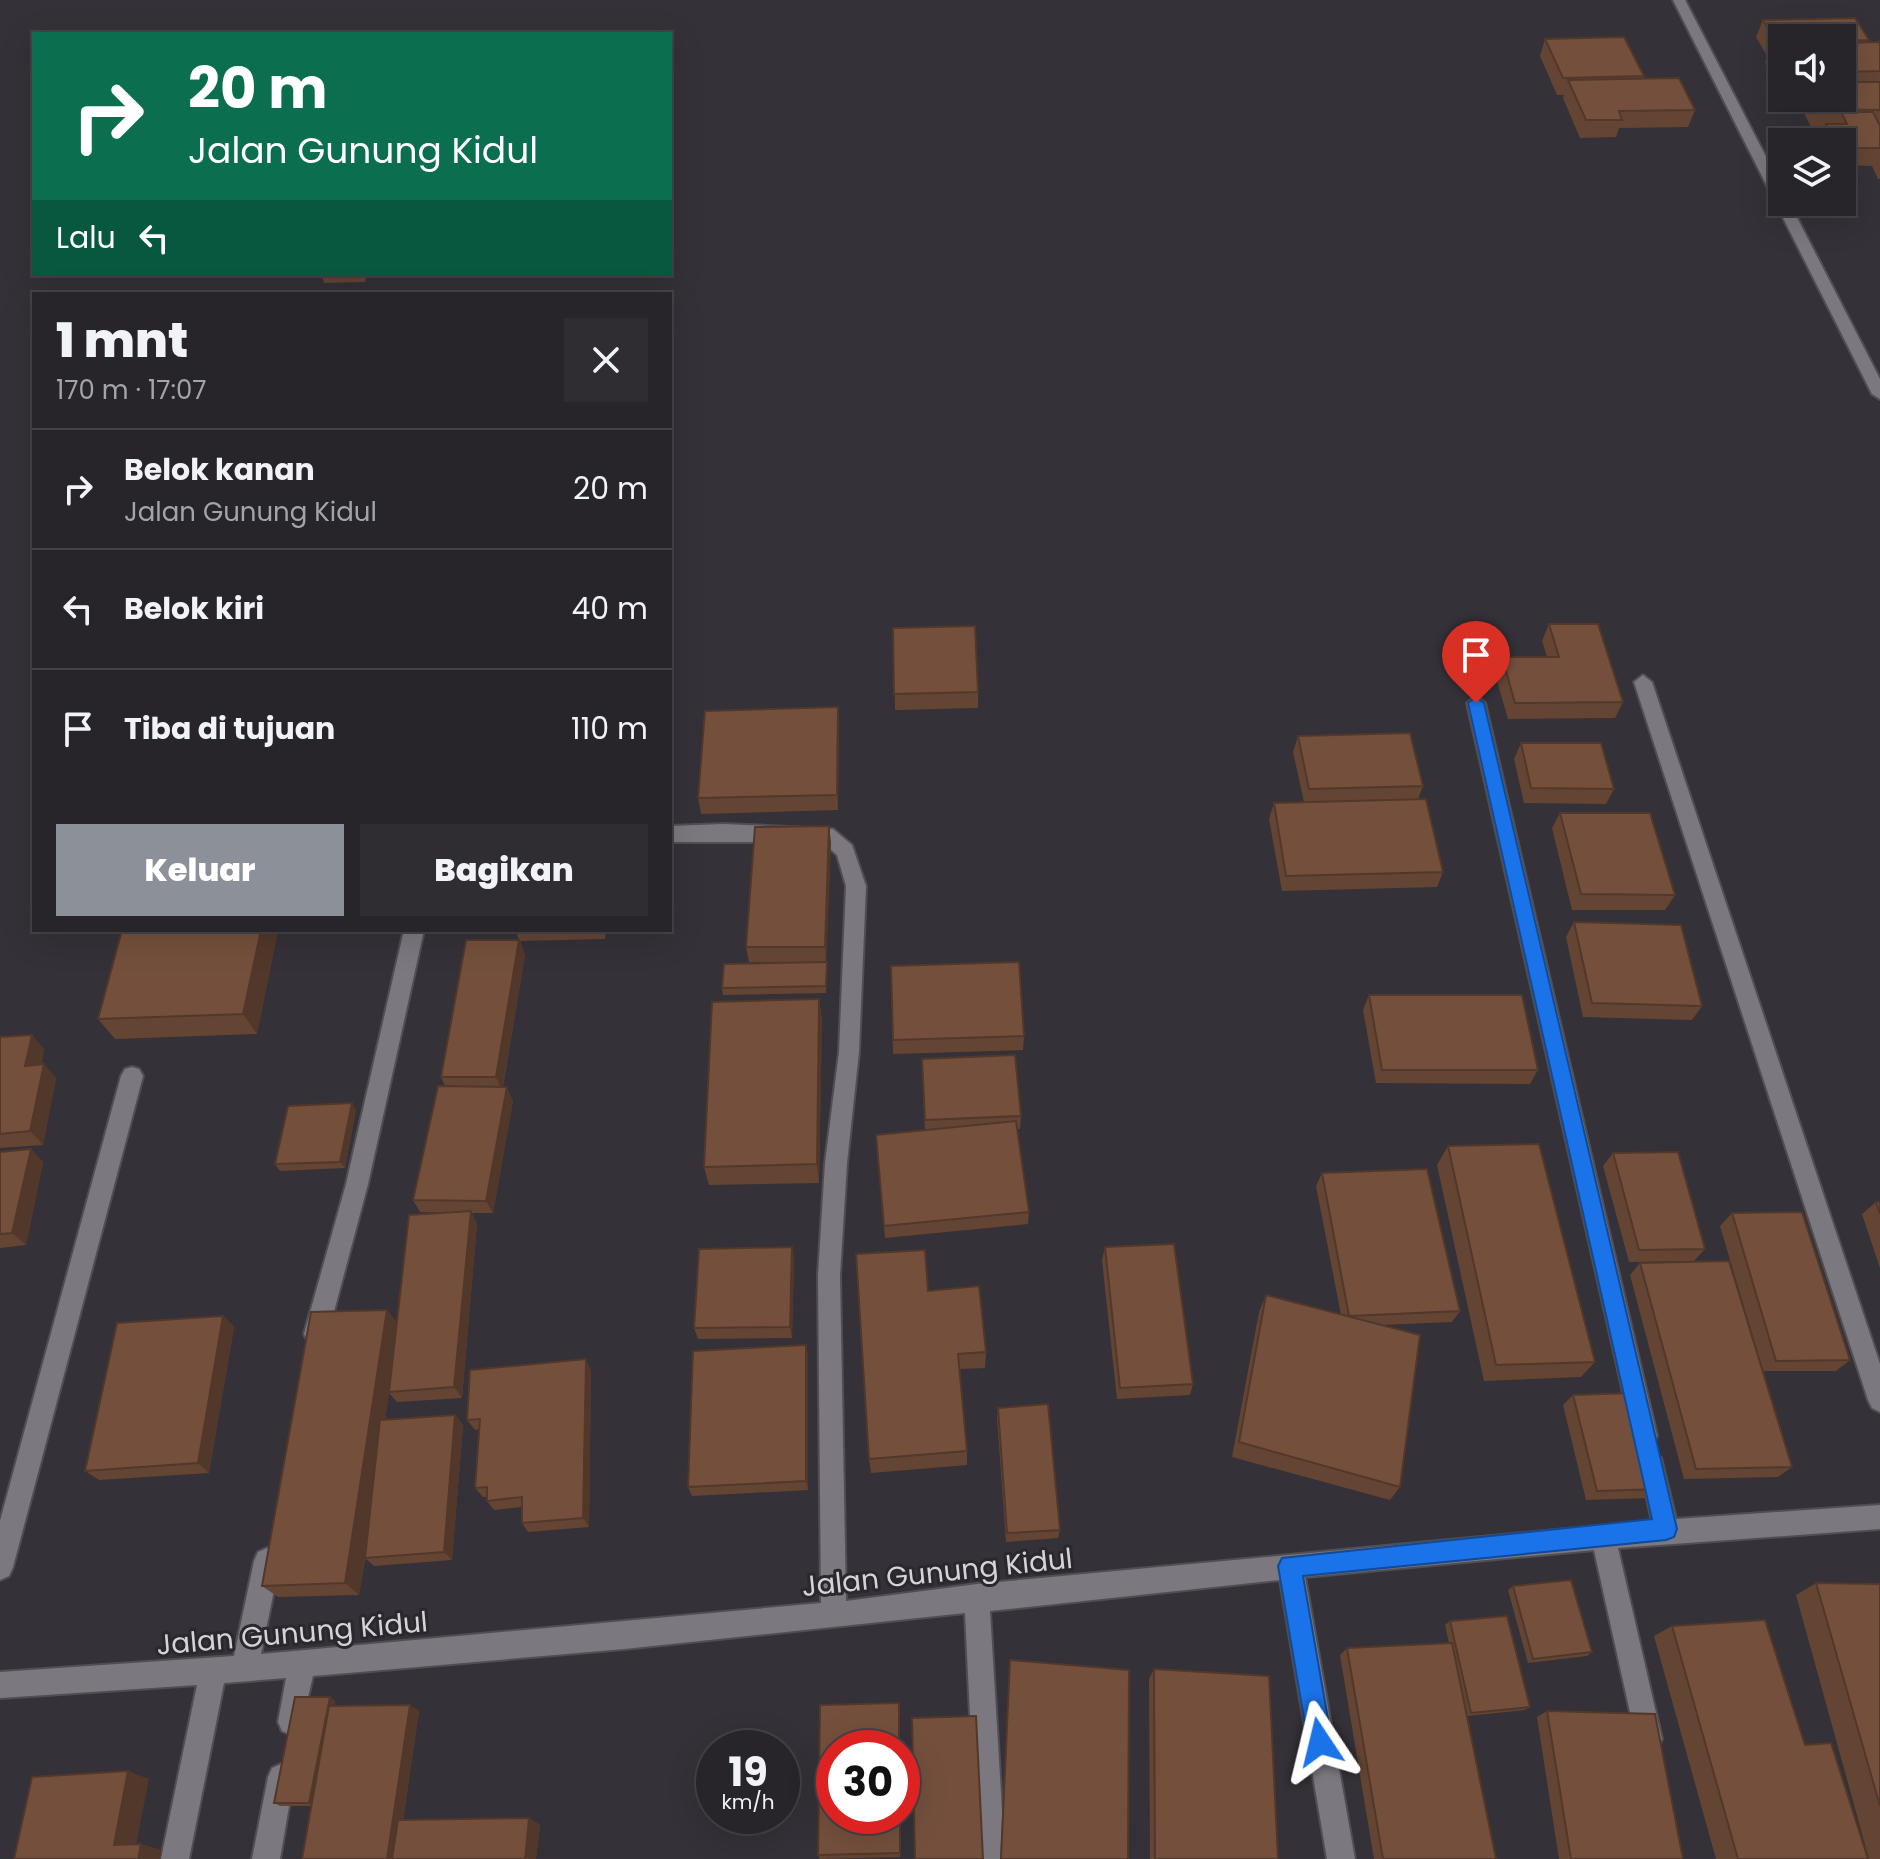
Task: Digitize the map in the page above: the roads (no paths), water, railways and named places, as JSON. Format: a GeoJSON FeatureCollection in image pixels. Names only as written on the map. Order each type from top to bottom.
{"type":"FeatureCollection","features":[{"type":"Feature","properties":{"kind":"street"},"geometry":{"type":"LineString","coordinates":[[1679,0],[1880,394]]}},
{"type":"Feature","properties":{"kind":"street"},"geometry":{"type":"LineString","coordinates":[[1643,682],[1880,1400]]}},
{"type":"Feature","properties":{"kind":"street"},"geometry":{"type":"LineString","coordinates":[[1476,703],[1666,1529]]}},
{"type":"Feature","properties":{"kind":"street"},"geometry":{"type":"LineString","coordinates":[[672,834],[826,834],[845,851],[856,886],[851,1025],[836,1163],[829,1275],[834,1615]]}},
{"type":"Feature","properties":{"kind":"street"},"geometry":{"type":"LineString","coordinates":[[310,1362],[357,1184],[414,932]]}},
{"type":"Feature","properties":{"kind":"street"},"geometry":{"type":"LineString","coordinates":[[0,1567],[132,1076]]}},
{"type":"Feature","properties":{"kind":"street","name":"Jalan Gunung Kidul"},"geometry":{"type":"LineString","coordinates":[[0,1685],[213,1672],[834,1615],[977,1597],[1666,1529],[1880,1517]]}},
{"type":"Feature","properties":{"kind":"street"},"geometry":{"type":"LineString","coordinates":[[1603,1536],[1655,1767]]}},
{"type":"Feature","properties":{"kind":"street"},"geometry":{"type":"LineString","coordinates":[[245,1667],[271,1545]]}},
{"type":"Feature","properties":{"kind":"street"},"geometry":{"type":"LineString","coordinates":[[1290,1566],[1341,1859]]}},
{"type":"Feature","properties":{"kind":"street"},"geometry":{"type":"LineString","coordinates":[[977,1597],[991,1859]]}},
{"type":"Feature","properties":{"kind":"street"},"geometry":{"type":"LineString","coordinates":[[266,1859],[302,1663]]}},
{"type":"Feature","properties":{"kind":"street"},"geometry":{"type":"LineString","coordinates":[[175,1859],[213,1672]]}}]}
